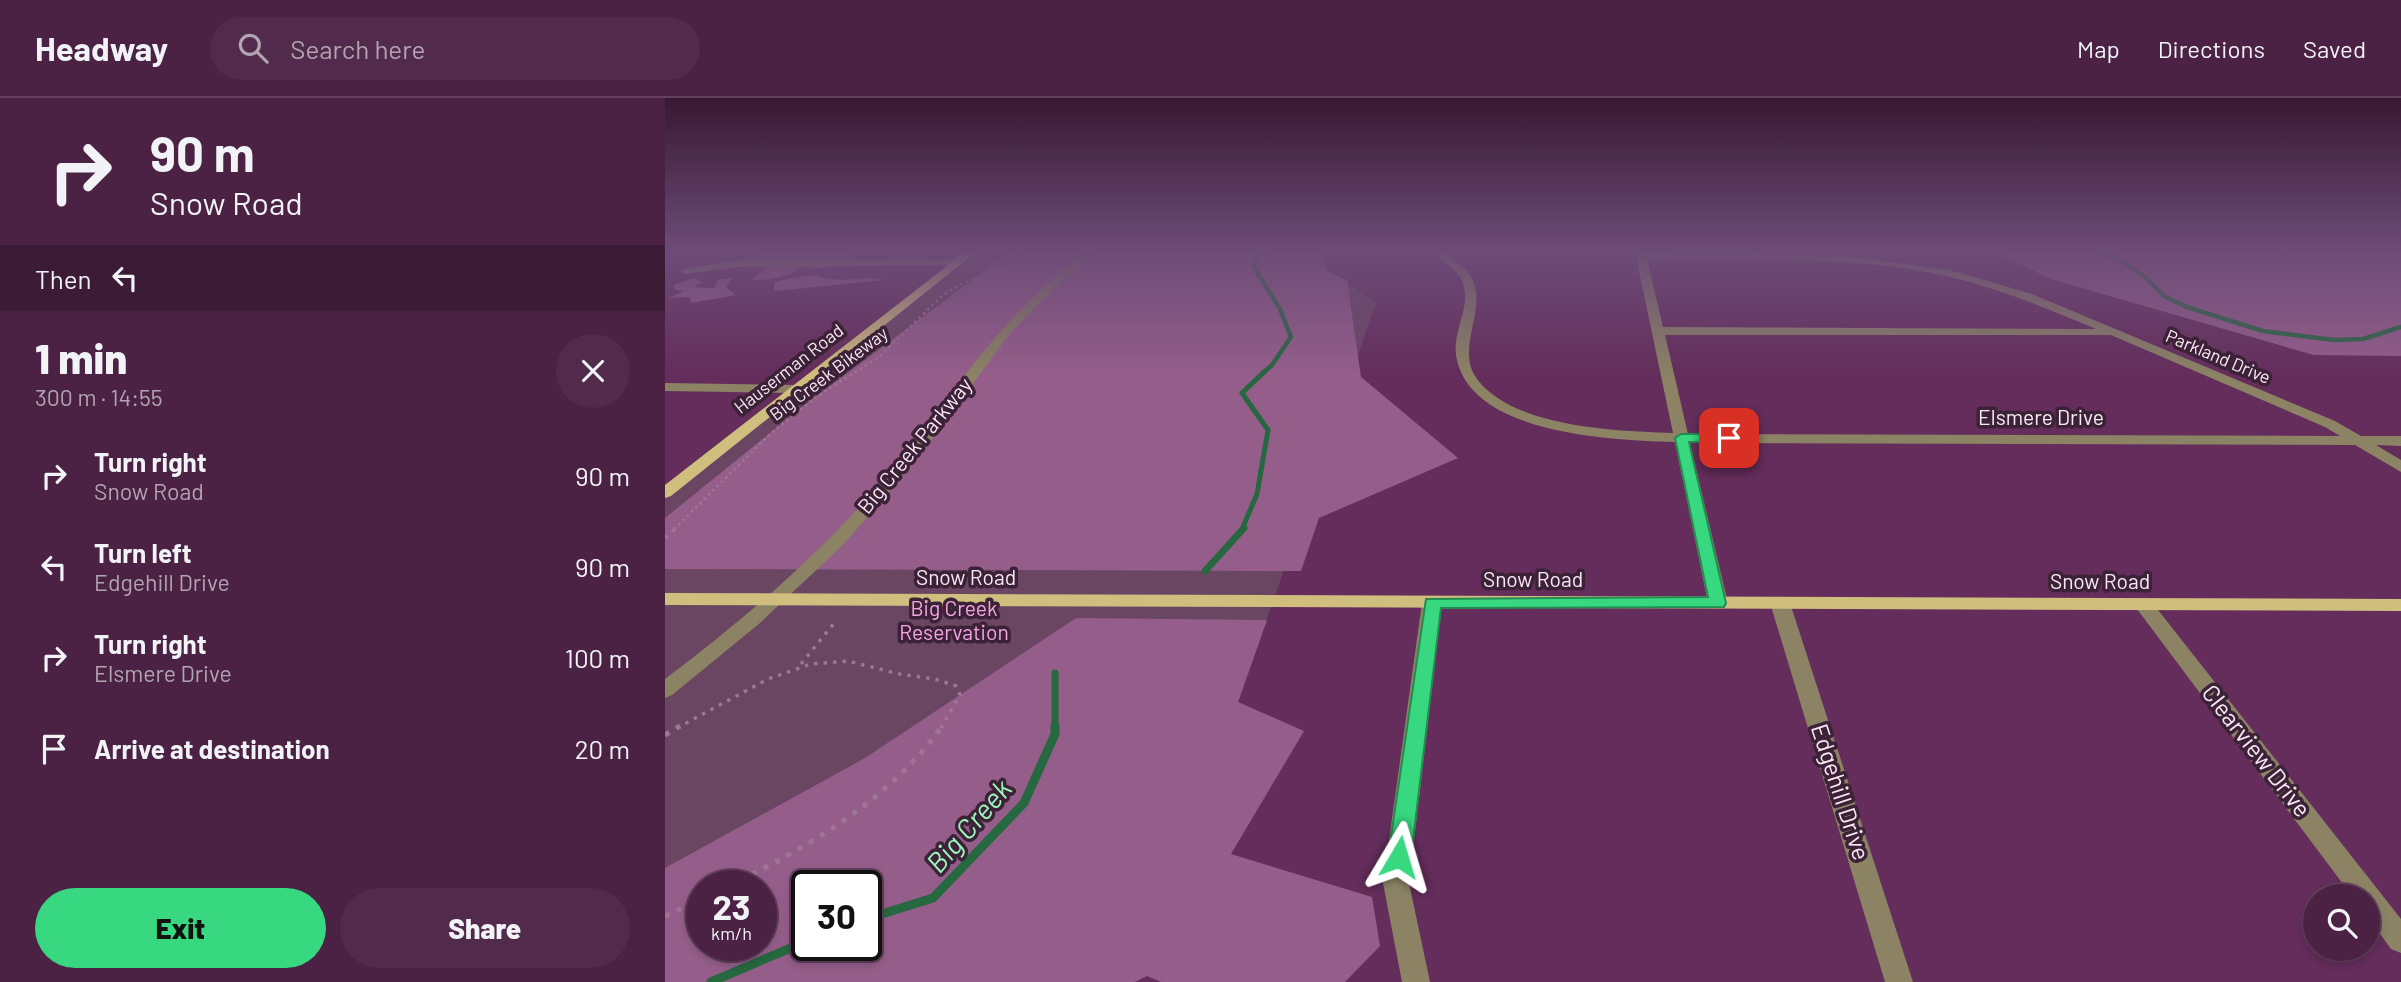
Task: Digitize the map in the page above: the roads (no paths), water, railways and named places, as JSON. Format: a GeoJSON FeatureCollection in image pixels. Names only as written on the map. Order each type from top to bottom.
{"type":"FeatureCollection","features":[{"type":"Feature","properties":{"kind":"main road","name":"Hauserman Road"},"geometry":{"type":"LineString","coordinates":[[665,493],[917,293]]}},
{"type":"Feature","properties":{"kind":"main road","name":"Snow Road"},"geometry":{"type":"LineString","coordinates":[[665,599],[2401,605]]}},
{"type":"Feature","properties":{"kind":"street","name":"Big Creek Parkway"},"geometry":{"type":"LineString","coordinates":[[665,690],[777,600],[888,486],[1014,318],[1040,293]]}},
{"type":"Feature","properties":{"kind":"street","name":"Elsmere Drive"},"geometry":{"type":"LineString","coordinates":[[1471,293],[1462,360],[1470,379],[1487,396],[1520,414],[1566,428],[1615,436],[2401,440]]}},
{"type":"Feature","properties":{"kind":"street"},"geometry":{"type":"LineString","coordinates":[[1649,293],[1718,603]]}},
{"type":"Feature","properties":{"kind":"street","name":"Parkland Drive"},"geometry":{"type":"LineString","coordinates":[[2019,293],[2330,424],[2401,467]]}},
{"type":"Feature","properties":{"kind":"street"},"geometry":{"type":"LineString","coordinates":[[1657,331],[2117,333]]}},
{"type":"Feature","properties":{"kind":"street"},"geometry":{"type":"LineString","coordinates":[[665,387],[794,389]]}},
{"type":"Feature","properties":{"kind":"street"},"geometry":{"type":"LineString","coordinates":[[1416,982],[1396,883],[1433,603]]}},
{"type":"Feature","properties":{"kind":"street","name":"Edgehill Drive"},"geometry":{"type":"LineString","coordinates":[[1780,603],[1899,982]]}},
{"type":"Feature","properties":{"kind":"street","name":"Clearview Drive"},"geometry":{"type":"LineString","coordinates":[[2144,605],[2358,884]]}},
{"type":"Feature","properties":{"kind":"street","name":"Clearview Drive"},"geometry":{"type":"LineString","coordinates":[[2380,913],[2401,940]]}},
{"type":"Feature","properties":{"kind":"waterway","name":"Big Creek"},"geometry":{"type":"LineString","coordinates":[[1262,374],[1272,365],[1291,337],[1280,309],[1270,293]]}},
{"type":"Feature","properties":{"kind":"waterway"},"geometry":{"type":"LineString","coordinates":[[2161,293],[2187,307],[2263,331],[2334,340],[2363,339],[2401,327]]}},
{"type":"Feature","properties":{"kind":"waterway","name":"Big Creek"},"geometry":{"type":"LineString","coordinates":[[1242,529],[1257,494],[1268,430],[1242,393],[1264,372]]}},
{"type":"Feature","properties":{"kind":"waterway","name":"Big Creek"},"geometry":{"type":"LineString","coordinates":[[1205,571],[1244,528]]}},
{"type":"Feature","properties":{"kind":"waterway","name":"Big Creek"},"geometry":{"type":"LineString","coordinates":[[882,914],[933,898],[1024,803],[1055,734],[1055,673]]}},
{"type":"Feature","properties":{"kind":"waterway","name":"Big Creek"},"geometry":{"type":"LineString","coordinates":[[711,982],[791,948]]}},
{"type":"Feature","properties":{"kind":"park label","name":"Big Creek Reservation"},"geometry":{"type":"Point","coordinates":[954,621]}}]}
